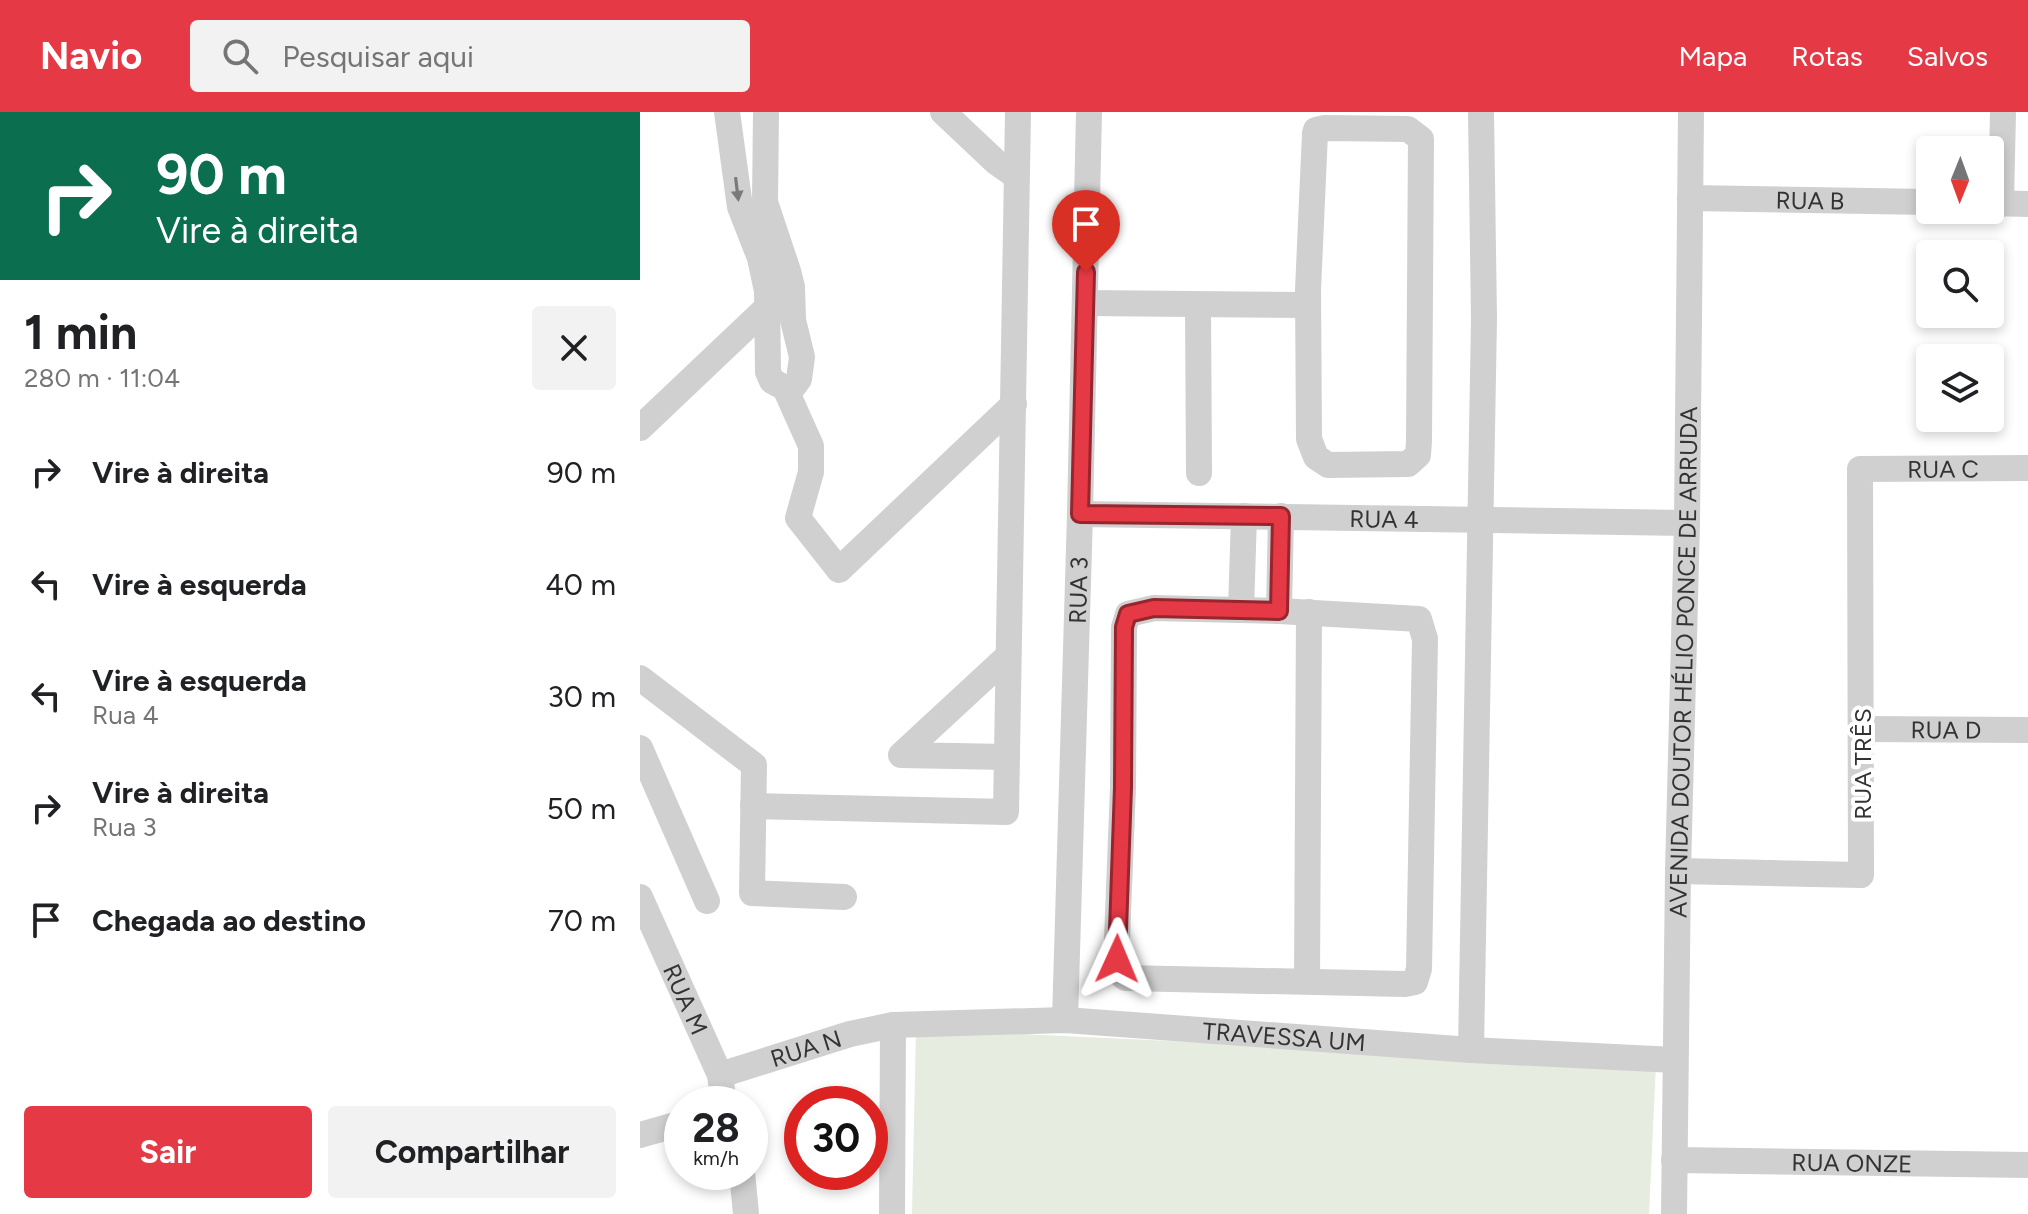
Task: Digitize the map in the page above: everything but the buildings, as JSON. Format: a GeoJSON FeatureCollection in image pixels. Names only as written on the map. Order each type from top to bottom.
{"type":"FeatureCollection","features":[{"type":"Feature","properties":{"kind":"street"},"geometry":{"type":"LineString","coordinates":[[727,112],[740,207],[760,258],[768,305],[768,372],[772,381],[785,388],[811,446],[811,472],[798,518],[839,570],[1014,404]]}},
{"type":"Feature","properties":{"kind":"street"},"geometry":{"type":"LineString","coordinates":[[737,112],[766,114],[765,202],[792,287],[793,320],[801,345],[802,370],[794,386],[785,388]]}},
{"type":"Feature","properties":{"kind":"street"},"geometry":{"type":"LineString","coordinates":[[943,112],[996,162],[1016,176]]}},
{"type":"Feature","properties":{"kind":"street"},"geometry":{"type":"LineString","coordinates":[[753,806],[1006,812],[1018,112]]}},
{"type":"Feature","properties":{"kind":"street","name":"RUA 3"},"geometry":{"type":"LineString","coordinates":[[1065,1020],[1089,112]]}},
{"type":"Feature","properties":{"kind":"street"},"geometry":{"type":"LineString","coordinates":[[1471,1050],[1484,319],[1481,112]]}},
{"type":"Feature","properties":{"kind":"street","name":"AVENIDA DOUTOR HÉLIO PONCE DE ARRUDA"},"geometry":{"type":"LineString","coordinates":[[1674,1214],[1691,112]]}},
{"type":"Feature","properties":{"kind":"street"},"geometry":{"type":"LineString","coordinates":[[2001,136],[2003,112]]}},
{"type":"Feature","properties":{"kind":"street"},"geometry":{"type":"LineString","coordinates":[[1408,129],[1415,132],[1421,139],[1419,441],[1418,455],[1408,464],[1328,465],[1316,457],[1309,439],[1308,305],[1316,130],[1408,129]]}},
{"type":"Feature","properties":{"kind":"street","name":"RUA B"},"geometry":{"type":"LineString","coordinates":[[1690,198],[1916,202]]}},
{"type":"Feature","properties":{"kind":"street"},"geometry":{"type":"LineString","coordinates":[[2004,204],[2028,204]]}},
{"type":"Feature","properties":{"kind":"street"},"geometry":{"type":"LineString","coordinates":[[643,421],[768,305],[792,287]]}},
{"type":"Feature","properties":{"kind":"street"},"geometry":{"type":"LineString","coordinates":[[1085,303],[1308,305]]}},
{"type":"Feature","properties":{"kind":"street"},"geometry":{"type":"LineString","coordinates":[[1198,305],[1199,473]]}},
{"type":"Feature","properties":{"kind":"street","name":"RUA C"},"geometry":{"type":"LineString","coordinates":[[1860,469],[2028,468]]}},
{"type":"Feature","properties":{"kind":"street","name":"RUA TRÊS"},"geometry":{"type":"LineString","coordinates":[[1678,871],[1861,875],[1860,469]]}},
{"type":"Feature","properties":{"kind":"street","name":"RUA 4"},"geometry":{"type":"LineString","coordinates":[[1080,514],[1687,523]]}},
{"type":"Feature","properties":{"kind":"street"},"geometry":{"type":"LineString","coordinates":[[1241,610],[1244,516]]}},
{"type":"Feature","properties":{"kind":"street"},"geometry":{"type":"LineString","coordinates":[[1279,611],[1281,516]]}},
{"type":"Feature","properties":{"kind":"street"},"geometry":{"type":"LineString","coordinates":[[1154,608],[1279,611],[1419,619],[1423,627],[1419,969],[1415,982],[1125,978],[1118,972],[1117,939],[1123,787],[1124,627],[1128,614],[1154,608]]}},
{"type":"Feature","properties":{"kind":"street"},"geometry":{"type":"LineString","coordinates":[[1307,980],[1309,612]]}},
{"type":"Feature","properties":{"kind":"street"},"geometry":{"type":"LineString","coordinates":[[1006,757],[901,755],[1008,656]]}},
{"type":"Feature","properties":{"kind":"street"},"geometry":{"type":"LineString","coordinates":[[640,678],[754,765],[752,893],[844,897]]}},
{"type":"Feature","properties":{"kind":"street","name":"RUA D"},"geometry":{"type":"LineString","coordinates":[[1862,729],[2028,730]]}},
{"type":"Feature","properties":{"kind":"street"},"geometry":{"type":"LineString","coordinates":[[640,748],[707,901]]}},
{"type":"Feature","properties":{"kind":"street","name":"RUA M"},"geometry":{"type":"LineString","coordinates":[[642,911],[720,1075],[722,1086]]}},
{"type":"Feature","properties":{"kind":"street","name":"TRAVESSA UM"},"geometry":{"type":"LineString","coordinates":[[893,1025],[1065,1020],[1471,1050],[1675,1060]]}},
{"type":"Feature","properties":{"kind":"street"},"geometry":{"type":"LineString","coordinates":[[892,1214],[893,1025]]}},
{"type":"Feature","properties":{"kind":"street","name":"RUA N"},"geometry":{"type":"LineString","coordinates":[[720,1075],[850,1034],[893,1025]]}},
{"type":"Feature","properties":{"kind":"street"},"geometry":{"type":"LineString","coordinates":[[640,1135],[664,1128]]}},
{"type":"Feature","properties":{"kind":"street","name":"RUA ONZE"},"geometry":{"type":"LineString","coordinates":[[1674,1160],[2028,1165]]}},
{"type":"Feature","properties":{"kind":"street"},"geometry":{"type":"LineString","coordinates":[[744,1190],[746,1214]]}},
{"type":"Feature","properties":{"kind":"shaded area"},"geometry":{"type":"Polygon","coordinates":[[[916,1029],[1656,1064],[1649,1214],[912,1214],[916,1029]]]}},
{"type":"Feature","properties":{"kind":"route"},"geometry":{"type":"LineString","coordinates":[[1086,272],[1080,514],[1281,516],[1279,611],[1154,608],[1138,609],[1128,614],[1124,627],[1117,959]]}}]}
